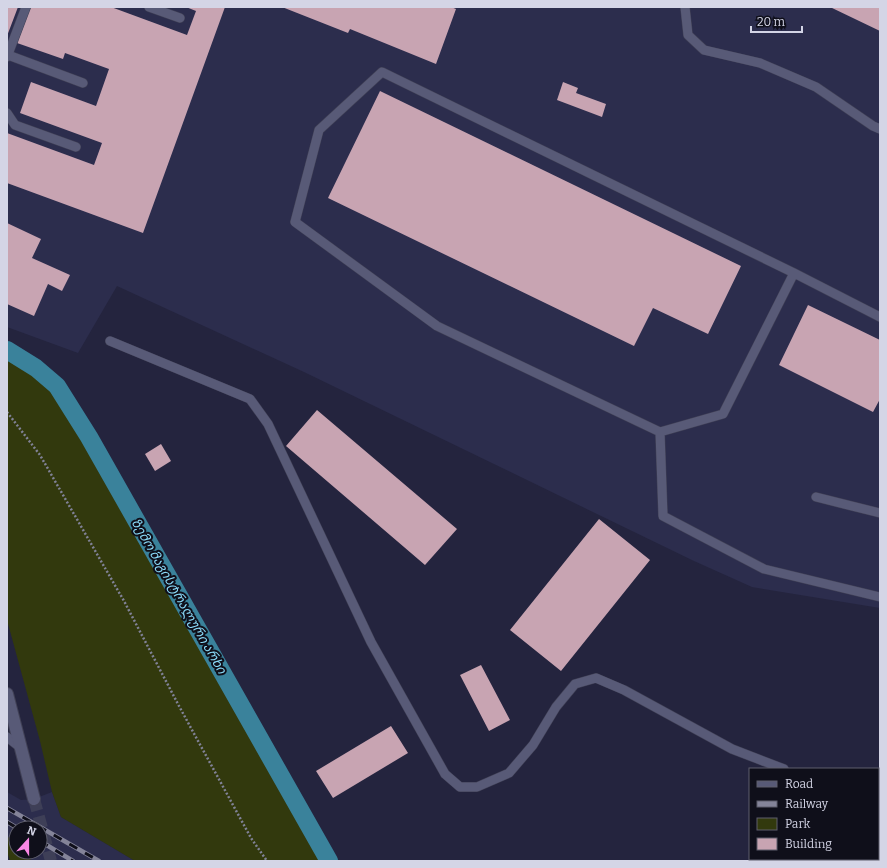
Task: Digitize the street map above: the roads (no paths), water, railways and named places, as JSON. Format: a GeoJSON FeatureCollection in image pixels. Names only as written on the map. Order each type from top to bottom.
{"type":"FeatureCollection","features":[{"type":"Feature","properties":{"kind":"street"},"geometry":{"type":"LineString","coordinates":[[7,694],[34,799]]}},
{"type":"Feature","properties":{"kind":"lane"},"geometry":{"type":"LineString","coordinates":[[26,7],[7,56],[83,83]]}},
{"type":"Feature","properties":{"kind":"lane"},"geometry":{"type":"LineString","coordinates":[[149,7],[180,18]]}},
{"type":"Feature","properties":{"kind":"lane"},"geometry":{"type":"LineString","coordinates":[[685,7],[688,35],[704,50],[760,63],[816,87],[873,126],[880,129]]}},
{"type":"Feature","properties":{"kind":"lane"},"geometry":{"type":"LineString","coordinates":[[794,273],[723,414],[660,432],[437,326],[295,222],[319,130],[382,72],[794,273],[880,317]]}},
{"type":"Feature","properties":{"kind":"lane"},"geometry":{"type":"LineString","coordinates":[[7,113],[15,125],[76,147]]}},
{"type":"Feature","properties":{"kind":"lane"},"geometry":{"type":"LineString","coordinates":[[110,340],[250,399],[268,424],[371,642],[446,774],[460,787],[478,787],[509,773],[533,745],[556,707],[575,684],[596,678],[624,690],[732,748],[782,768]]}},
{"type":"Feature","properties":{"kind":"lane"},"geometry":{"type":"LineString","coordinates":[[660,432],[663,516],[764,569],[880,597]]}},
{"type":"Feature","properties":{"kind":"lane"},"geometry":{"type":"LineString","coordinates":[[816,497],[880,512]]}},
{"type":"Feature","properties":{"kind":"lane"},"geometry":{"type":"LineString","coordinates":[[7,737],[21,748]]}},
{"type":"Feature","properties":{"kind":"waterway","name":"ზემო მაგისტრალური არხი"},"geometry":{"type":"LineString","coordinates":[[7,350],[36,368],[57,386],[89,437],[329,861]]}},
{"type":"Feature","properties":{"kind":"tunnel"},"geometry":{"type":"LineString","coordinates":[[34,799],[51,861]]}},
{"type":"Feature","properties":{"kind":"railway"},"geometry":{"type":"LineString","coordinates":[[7,808],[99,861]]}},
{"type":"Feature","properties":{"kind":"railway"},"geometry":{"type":"LineString","coordinates":[[48,846],[73,861]]}}]}
